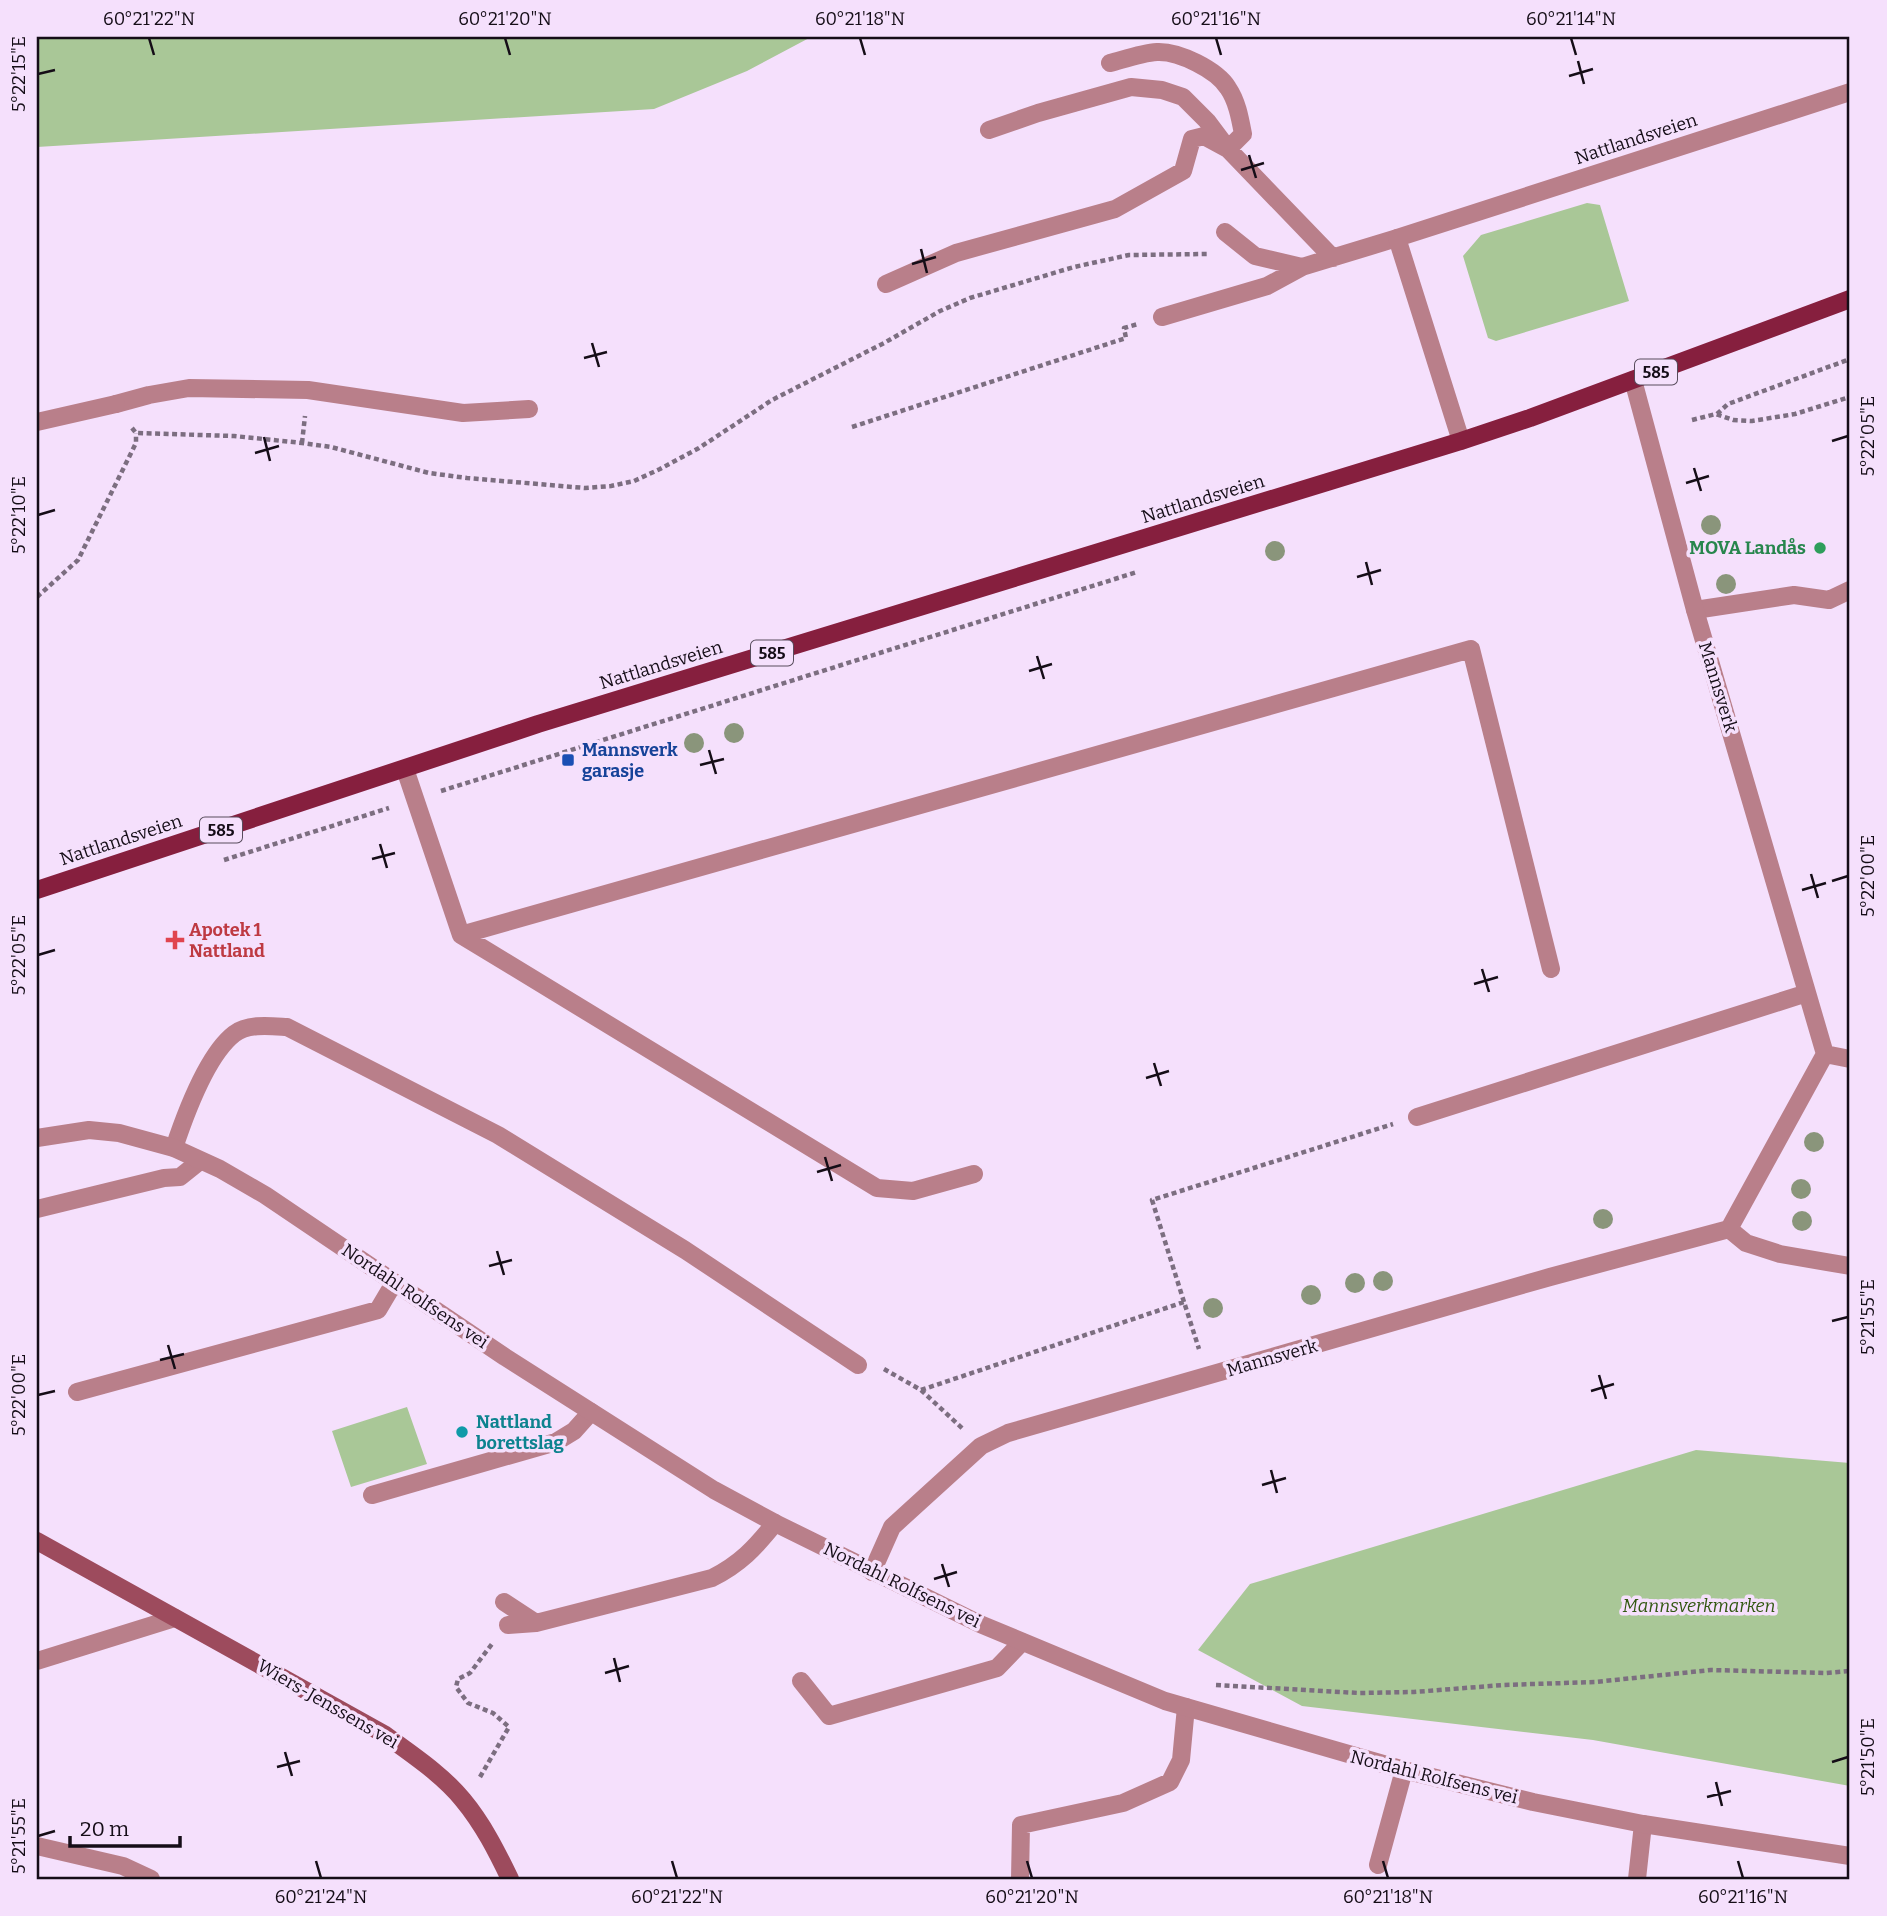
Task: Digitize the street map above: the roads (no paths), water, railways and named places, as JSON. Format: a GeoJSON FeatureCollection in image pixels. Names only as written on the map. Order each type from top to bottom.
{"type":"FeatureCollection","features":[{"type":"Feature","properties":{"kind":"main road","name":"Nattlandsveien"},"geometry":{"type":"LineString","coordinates":[[37,890],[538,724],[1461,441],[1850,299]]}},
{"type":"Feature","properties":{"kind":"street"},"geometry":{"type":"LineString","coordinates":[[1110,62],[1158,52],[1179,55],[1203,66],[1228,86],[1238,108],[1243,134],[1228,149]]}},
{"type":"Feature","properties":{"kind":"street"},"geometry":{"type":"LineString","coordinates":[[989,130],[1131,87],[1161,89],[1183,97],[1207,121],[1228,149],[1333,258]]}},
{"type":"Feature","properties":{"kind":"street","name":"Nattlandsveien"},"geometry":{"type":"LineString","coordinates":[[1162,317],[1267,286],[1302,267],[1850,92]]}},
{"type":"Feature","properties":{"kind":"street"},"geometry":{"type":"LineString","coordinates":[[886,284],[956,253],[1115,209],[1183,171],[1192,139],[1204,136],[1228,149]]}},
{"type":"Feature","properties":{"kind":"street"},"geometry":{"type":"LineString","coordinates":[[1225,232],[1255,256],[1302,267]]}},
{"type":"Feature","properties":{"kind":"street"},"geometry":{"type":"LineString","coordinates":[[1397,238],[1461,441]]}},
{"type":"Feature","properties":{"kind":"street","name":"Mannsverk"},"geometry":{"type":"LineString","coordinates":[[1633,380],[1695,610],[1825,1054]]}},
{"type":"Feature","properties":{"kind":"street"},"geometry":{"type":"LineString","coordinates":[[37,422],[189,388],[308,390],[463,413],[529,409]]}},
{"type":"Feature","properties":{"kind":"street"},"geometry":{"type":"LineString","coordinates":[[1695,610],[1794,595],[1829,600],[1850,590]]}},
{"type":"Feature","properties":{"kind":"street"},"geometry":{"type":"LineString","coordinates":[[461,935],[1471,649],[1551,969]]}},
{"type":"Feature","properties":{"kind":"street"},"geometry":{"type":"LineString","coordinates":[[405,769],[461,935],[877,1188],[913,1191],[974,1174]]}},
{"type":"Feature","properties":{"kind":"street"},"geometry":{"type":"LineString","coordinates":[[1417,1117],[1807,993]]}},
{"type":"Feature","properties":{"kind":"street"},"geometry":{"type":"LineString","coordinates":[[174,1148],[187,1112],[217,1053],[236,1032],[263,1025],[287,1027],[498,1135],[685,1250],[858,1365]]}},
{"type":"Feature","properties":{"kind":"street"},"geometry":{"type":"LineString","coordinates":[[1850,1059],[1825,1054],[1729,1229],[1746,1243],[1772,1252],[1850,1266]]}},
{"type":"Feature","properties":{"kind":"street","name":"Nordahl Rolfsens vei"},"geometry":{"type":"LineString","coordinates":[[37,1138],[89,1130],[119,1133],[174,1148],[265,1195],[394,1283],[714,1490],[872,1572],[1022,1642],[1165,1701],[1404,1770],[1533,1802],[1643,1824],[1850,1856]]}},
{"type":"Feature","properties":{"kind":"street"},"geometry":{"type":"LineString","coordinates":[[37,1209],[164,1178],[180,1177],[200,1161]]}},
{"type":"Feature","properties":{"kind":"street","name":"Mannsverk"},"geometry":{"type":"LineString","coordinates":[[872,1572],[892,1527],[981,1446],[1008,1433],[1550,1277],[1729,1229]]}},
{"type":"Feature","properties":{"kind":"street"},"geometry":{"type":"LineString","coordinates":[[77,1392],[377,1310],[394,1283]]}},
{"type":"Feature","properties":{"kind":"street"},"geometry":{"type":"LineString","coordinates":[[372,1494],[556,1442],[574,1431],[591,1412]]}},
{"type":"Feature","properties":{"kind":"street"},"geometry":{"type":"LineString","coordinates":[[508,1625],[536,1623],[712,1578],[729,1570],[750,1553],[775,1523]]}},
{"type":"Feature","properties":{"kind":"street","name":"Wiers-Jenssens vei"},"geometry":{"type":"LineString","coordinates":[[37,1541],[384,1734],[428,1767],[463,1799],[492,1842],[510,1879]]}},
{"type":"Feature","properties":{"kind":"street"},"geometry":{"type":"LineString","coordinates":[[504,1602],[536,1623]]}},
{"type":"Feature","properties":{"kind":"street"},"geometry":{"type":"LineString","coordinates":[[37,1661],[175,1618]]}},
{"type":"Feature","properties":{"kind":"street"},"geometry":{"type":"LineString","coordinates":[[801,1681],[829,1716],[997,1668],[1022,1642]]}},
{"type":"Feature","properties":{"kind":"street"},"geometry":{"type":"LineString","coordinates":[[1020,1879],[1021,1825],[1123,1803],[1170,1782],[1181,1760],[1186,1707]]}},
{"type":"Feature","properties":{"kind":"street"},"geometry":{"type":"LineString","coordinates":[[1378,1865],[1404,1770]]}},
{"type":"Feature","properties":{"kind":"street"},"geometry":{"type":"LineString","coordinates":[[1637,1879],[1643,1824]]}},
{"type":"Feature","properties":{"kind":"street"},"geometry":{"type":"LineString","coordinates":[[37,1846],[123,1866],[151,1879]]}},
{"type":"Feature","properties":{"kind":"place","name":"MOVA Landås"},"geometry":{"type":"Point","coordinates":[1820,548]}},
{"type":"Feature","properties":{"kind":"place","name":"Mannsverk garasje"},"geometry":{"type":"Point","coordinates":[568,760]}},
{"type":"Feature","properties":{"kind":"place","name":"Apotek 1 Nattland"},"geometry":{"type":"Point","coordinates":[175,940]}},
{"type":"Feature","properties":{"kind":"place","name":"Nattland borettslag"},"geometry":{"type":"Point","coordinates":[462,1432]}},
{"type":"Feature","properties":{"kind":"park label","name":"Mannsverkmarken"},"geometry":{"type":"Point","coordinates":[1699,1606]}}]}
